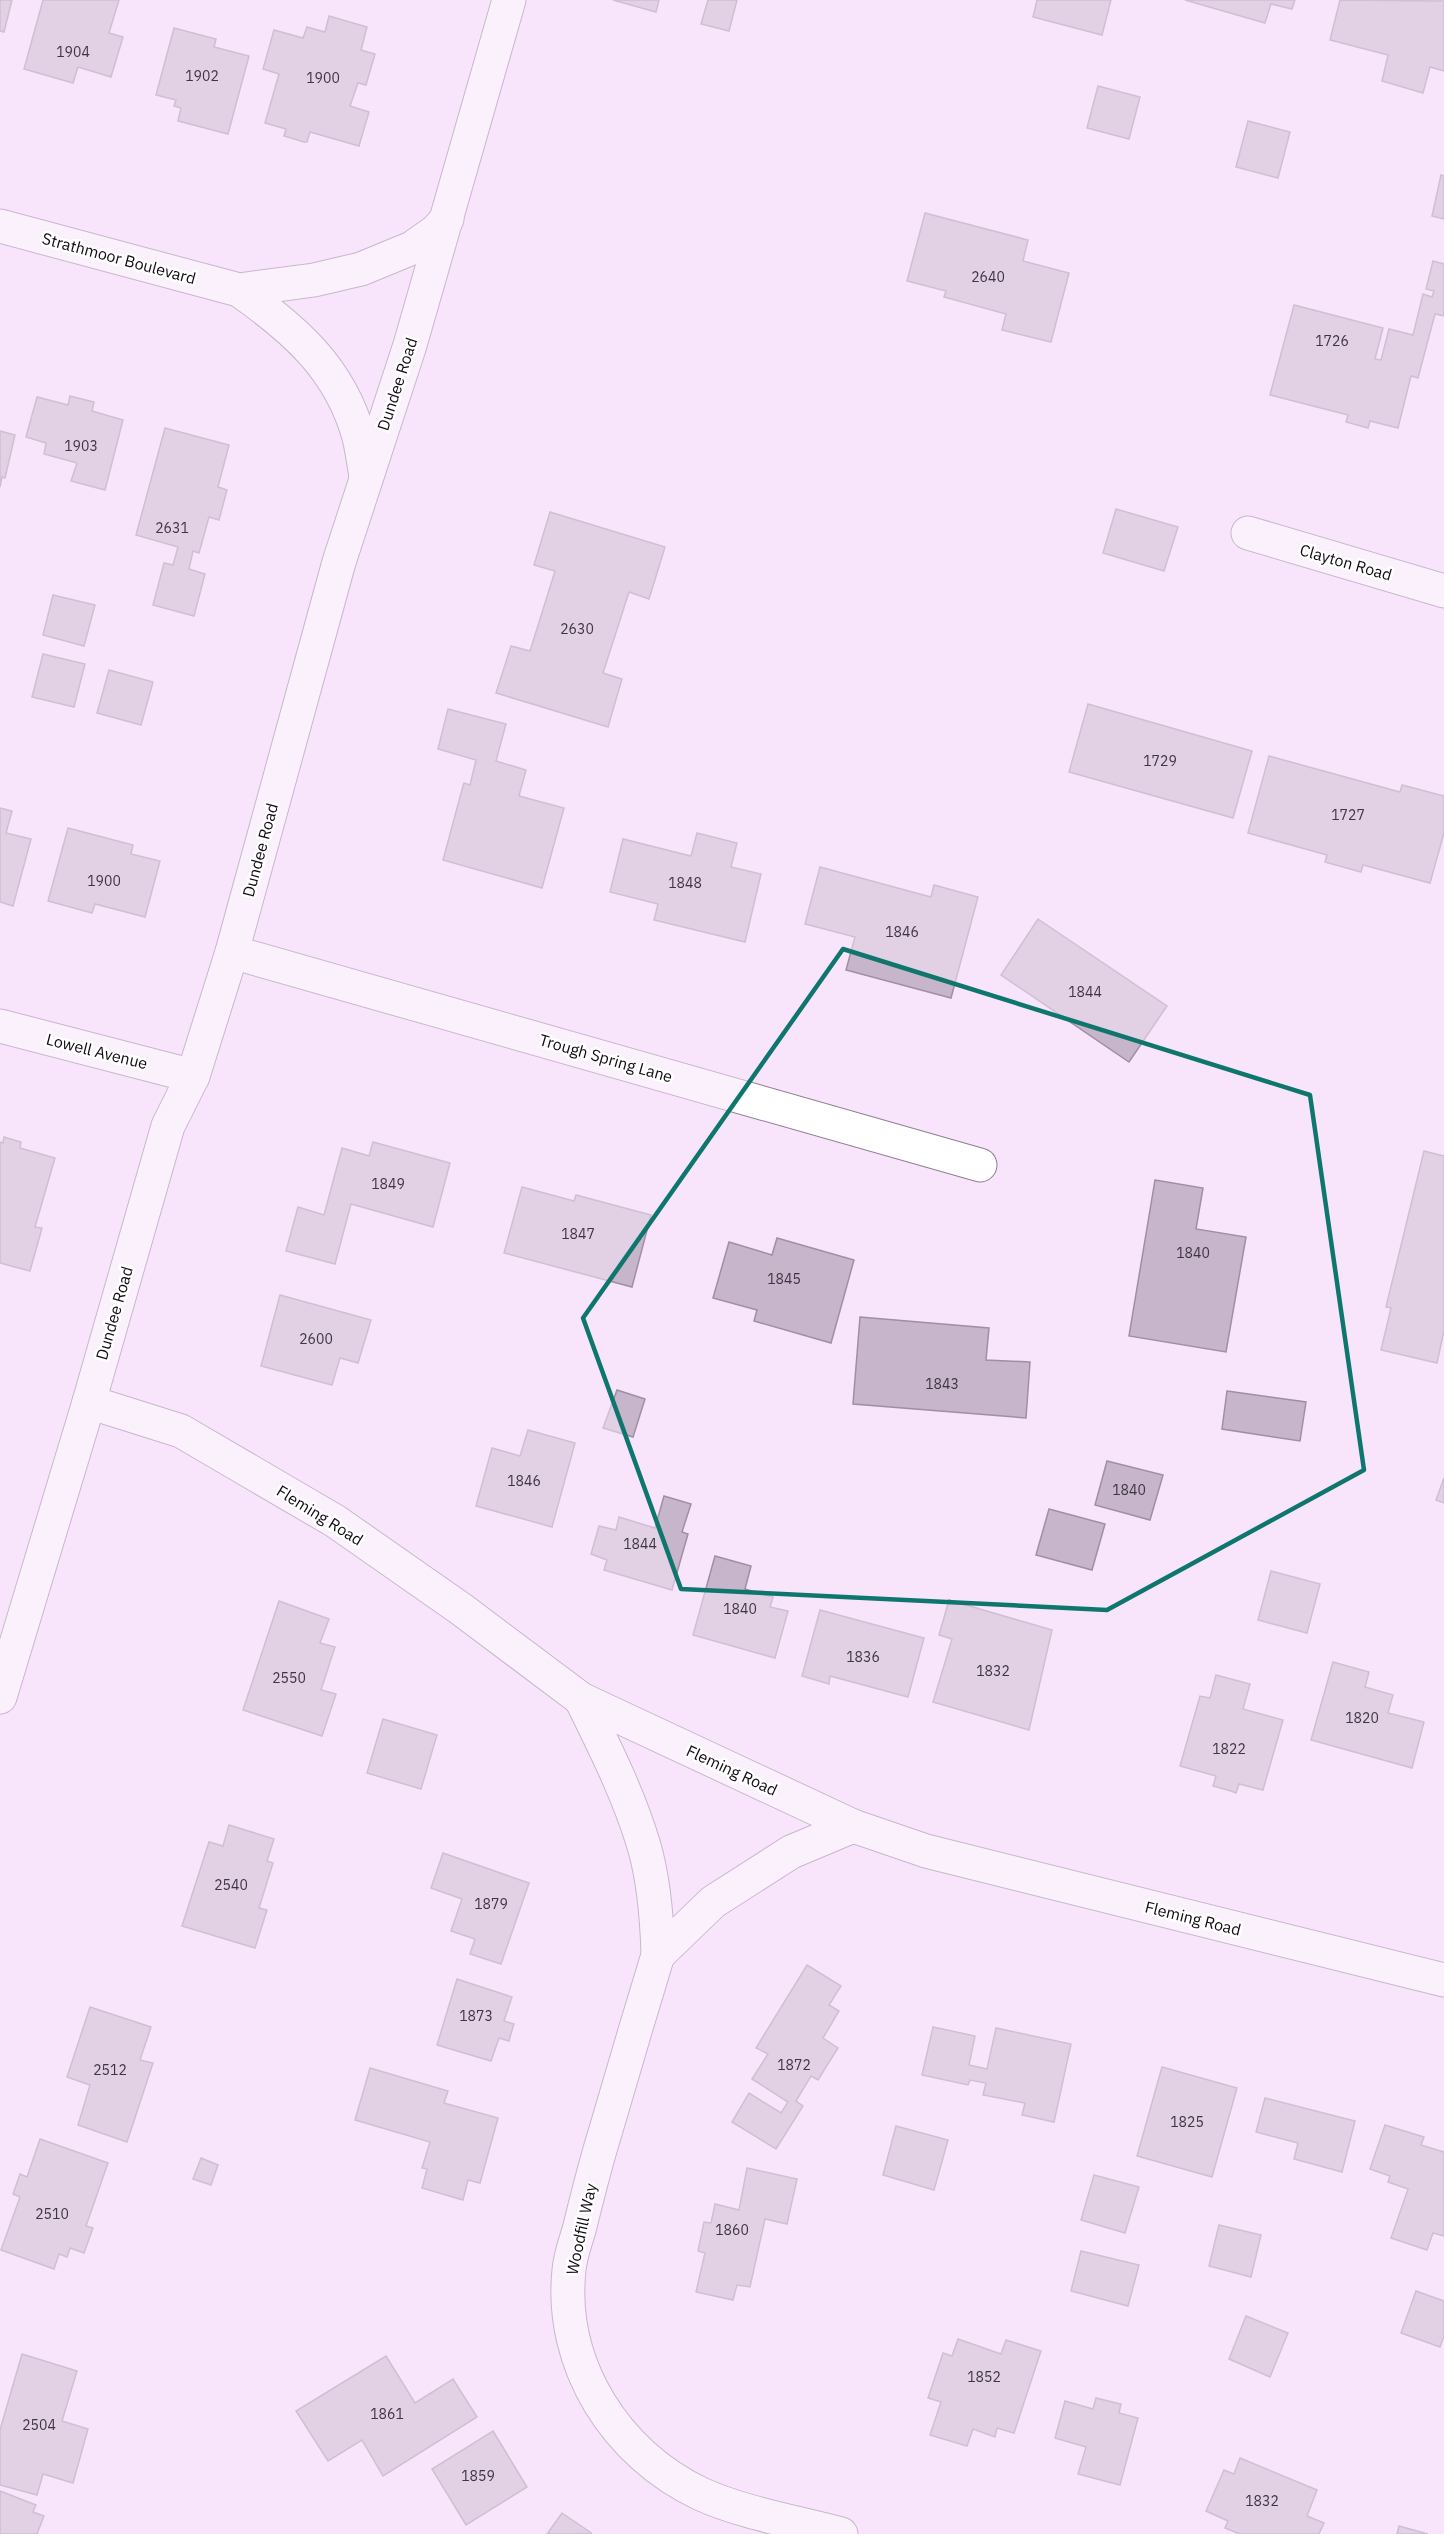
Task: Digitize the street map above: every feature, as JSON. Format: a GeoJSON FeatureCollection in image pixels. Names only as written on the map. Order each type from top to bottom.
{"type":"FeatureCollection","features":[{"type":"Feature","properties":{"kind":"street","name":"Dundee Road"},"geometry":{"type":"LineString","coordinates":[[0,1696],[89,1402],[168,1125],[193,1076],[232,952],[339,562],[410,345],[509,0]]}},
{"type":"Feature","properties":{"kind":"street","name":"Strathmoor Boulevard"},"geometry":{"type":"LineString","coordinates":[[0,226],[239,290],[314,280],[361,269],[412,248],[436,231],[447,219]]}},
{"type":"Feature","properties":{"kind":"street","name":"Strathmoor Boulevard"},"geometry":{"type":"LineString","coordinates":[[239,290],[302,339],[322,362],[354,422],[366,479]]}},
{"type":"Feature","properties":{"kind":"street","name":"Clayton Road"},"geometry":{"type":"LineString","coordinates":[[1248,533],[1444,591]]}},
{"type":"Feature","properties":{"kind":"street","name":"Trough Spring Lane"},"geometry":{"type":"LineString","coordinates":[[232,952],[980,1165]]}},
{"type":"Feature","properties":{"kind":"street","name":"Lowell Avenue"},"geometry":{"type":"LineString","coordinates":[[0,1026],[193,1076]]}},
{"type":"Feature","properties":{"kind":"street","name":"Fleming Road"},"geometry":{"type":"LineString","coordinates":[[89,1402],[180,1431],[335,1521],[461,1609],[581,1699],[853,1826],[926,1851],[1444,1980]]}},
{"type":"Feature","properties":{"kind":"street","name":"Woodfill Way"},"geometry":{"type":"LineString","coordinates":[[581,1699],[609,1755],[644,1846],[657,1919],[658,1955],[594,2170],[569,2270],[570,2322],[577,2357],[592,2392],[612,2423],[636,2450],[664,2473],[699,2493],[719,2501],[841,2534]]}},
{"type":"Feature","properties":{"kind":"street","name":"Woodfill Way"},"geometry":{"type":"LineString","coordinates":[[658,1955],[713,1902],[791,1852],[853,1826]]}},
{"type":"Feature","properties":{"kind":"highlighted area"},"geometry":{"type":"Polygon","coordinates":[[[843,949],[1310,1095],[1364,1470],[1107,1610],[681,1589],[583,1318],[843,949]]]}},
{"type":"Feature","properties":{"kind":"building"},"geometry":{"type":"Polygon","coordinates":[[[0,0],[12,0],[4,32],[0,31],[0,0]]]}},
{"type":"Feature","properties":{"kind":"building"},"geometry":{"type":"Polygon","coordinates":[[[43,0],[119,0],[109,33],[123,37],[111,77],[78,67],[73,83],[24,69],[43,0]]]}},
{"type":"Feature","properties":{"kind":"building"},"geometry":{"type":"Polygon","coordinates":[[[613,0],[659,0],[656,12],[613,0]]]}},
{"type":"Feature","properties":{"kind":"building"},"geometry":{"type":"Polygon","coordinates":[[[708,0],[737,0],[729,31],[701,24],[708,0]]]}},
{"type":"Feature","properties":{"kind":"building"},"geometry":{"type":"Polygon","coordinates":[[[1037,0],[1111,0],[1102,35],[1033,17],[1037,0]]]}},
{"type":"Feature","properties":{"kind":"building"},"geometry":{"type":"Polygon","coordinates":[[[1185,0],[1295,0],[1292,9],[1271,4],[1265,23],[1185,0]]]}},
{"type":"Feature","properties":{"kind":"building"},"geometry":{"type":"Polygon","coordinates":[[[1340,0],[1444,1],[1444,71],[1430,67],[1423,93],[1382,81],[1388,55],[1330,40],[1340,0]]]}},
{"type":"Feature","properties":{"kind":"building"},"geometry":{"type":"Polygon","coordinates":[[[329,16],[367,27],[361,50],[375,54],[366,85],[358,83],[350,106],[369,112],[359,146],[310,132],[307,142],[304,142],[284,136],[286,129],[265,123],[279,74],[263,69],[274,30],[303,38],[307,27],[325,32],[329,16]]]}},
{"type":"Feature","properties":{"kind":"building"},"geometry":{"type":"Polygon","coordinates":[[[174,28],[216,39],[214,47],[249,56],[228,134],[178,121],[181,108],[174,106],[176,100],[156,95],[174,28]]]}},
{"type":"Feature","properties":{"kind":"building"},"geometry":{"type":"Polygon","coordinates":[[[1098,86],[1140,97],[1129,139],[1087,128],[1098,86]]]}},
{"type":"Feature","properties":{"kind":"building"},"geometry":{"type":"Polygon","coordinates":[[[1248,121],[1290,132],[1278,178],[1236,167],[1248,121]]]}},
{"type":"Feature","properties":{"kind":"building"},"geometry":{"type":"Polygon","coordinates":[[[1441,175],[1444,176],[1444,219],[1432,216],[1441,175]]]}},
{"type":"Feature","properties":{"kind":"building"},"geometry":{"type":"Polygon","coordinates":[[[925,213],[1028,240],[1023,261],[1069,273],[1051,342],[1002,330],[1006,314],[944,297],[946,291],[907,281],[925,213]]]}},
{"type":"Feature","properties":{"kind":"building"},"geometry":{"type":"Polygon","coordinates":[[[1433,261],[1444,264],[1444,316],[1435,314],[1418,378],[1411,376],[1398,428],[1370,421],[1368,428],[1346,422],[1348,415],[1270,395],[1294,305],[1383,328],[1375,359],[1381,360],[1389,329],[1413,335],[1423,294],[1432,297],[1434,291],[1426,289],[1433,261]]]}},
{"type":"Feature","properties":{"kind":"building"},"geometry":{"type":"Polygon","coordinates":[[[70,396],[94,402],[92,411],[123,420],[105,490],[71,481],[77,463],[44,454],[46,443],[26,437],[37,397],[68,405],[70,396]]]}},
{"type":"Feature","properties":{"kind":"building"},"geometry":{"type":"Polygon","coordinates":[[[165,428],[229,445],[218,487],[227,490],[219,520],[209,517],[199,553],[193,551],[189,569],[205,574],[194,616],[153,605],[164,563],[173,565],[178,547],[136,535],[165,428]]]}},
{"type":"Feature","properties":{"kind":"building"},"geometry":{"type":"Polygon","coordinates":[[[0,431],[15,435],[5,478],[2,477],[0,487],[0,431]]]}},
{"type":"Feature","properties":{"kind":"building"},"geometry":{"type":"Polygon","coordinates":[[[1116,509],[1178,527],[1164,571],[1103,553],[1116,509]]]}},
{"type":"Feature","properties":{"kind":"building"},"geometry":{"type":"Polygon","coordinates":[[[550,512],[665,547],[649,599],[629,592],[603,673],[622,679],[608,727],[496,693],[511,646],[530,651],[555,571],[534,565],[550,512]]]}},
{"type":"Feature","properties":{"kind":"building"},"geometry":{"type":"Polygon","coordinates":[[[53,595],[95,605],[84,646],[43,635],[53,595]]]}},
{"type":"Feature","properties":{"kind":"building"},"geometry":{"type":"Polygon","coordinates":[[[43,654],[85,664],[74,707],[32,697],[43,654]]]}},
{"type":"Feature","properties":{"kind":"building"},"geometry":{"type":"Polygon","coordinates":[[[109,670],[153,682],[141,725],[97,713],[109,670]]]}},
{"type":"Feature","properties":{"kind":"building"},"geometry":{"type":"Polygon","coordinates":[[[1088,704],[1252,751],[1233,818],[1069,772],[1088,704]]]}},
{"type":"Feature","properties":{"kind":"building"},"geometry":{"type":"Polygon","coordinates":[[[448,709],[506,724],[496,761],[526,770],[519,796],[564,808],[542,888],[443,860],[463,786],[464,783],[470,785],[476,760],[438,749],[448,709]]]}},
{"type":"Feature","properties":{"kind":"building"},"geometry":{"type":"Polygon","coordinates":[[[1269,756],[1400,792],[1402,785],[1444,796],[1444,833],[1430,883],[1363,865],[1361,872],[1325,862],[1327,855],[1248,833],[1269,756]]]}},
{"type":"Feature","properties":{"kind":"building"},"geometry":{"type":"Polygon","coordinates":[[[0,808],[12,811],[6,833],[31,839],[13,906],[0,902],[0,808]]]}},
{"type":"Feature","properties":{"kind":"building"},"geometry":{"type":"Polygon","coordinates":[[[68,828],[133,845],[131,854],[160,861],[145,917],[95,904],[92,913],[48,901],[68,828]]]}},
{"type":"Feature","properties":{"kind":"building"},"geometry":{"type":"Polygon","coordinates":[[[697,833],[737,843],[731,867],[761,874],[745,942],[654,920],[658,904],[610,892],[623,839],[691,856],[697,833]]]}},
{"type":"Feature","properties":{"kind":"building"},"geometry":{"type":"Polygon","coordinates":[[[820,867],[931,897],[934,885],[978,897],[951,998],[846,970],[855,937],[805,924],[820,867]]]}},
{"type":"Feature","properties":{"kind":"building"},"geometry":{"type":"Polygon","coordinates":[[[1038,919],[1167,1006],[1129,1062],[1001,975],[1038,919]]]}},
{"type":"Feature","properties":{"kind":"building"},"geometry":{"type":"Polygon","coordinates":[[[4,1137],[21,1142],[20,1148],[55,1158],[35,1227],[42,1228],[30,1271],[0,1263],[0,1142],[3,1143],[4,1137]]]}},
{"type":"Feature","properties":{"kind":"building"},"geometry":{"type":"Polygon","coordinates":[[[373,1142],[450,1163],[433,1227],[351,1204],[335,1264],[286,1251],[298,1207],[324,1215],[342,1148],[369,1156],[373,1142]]]}},
{"type":"Feature","properties":{"kind":"building"},"geometry":{"type":"Polygon","coordinates":[[[1424,1151],[1444,1156],[1444,1331],[1437,1363],[1381,1350],[1391,1308],[1386,1307],[1424,1151]]]}},
{"type":"Feature","properties":{"kind":"building"},"geometry":{"type":"Polygon","coordinates":[[[1155,1180],[1203,1188],[1196,1229],[1246,1237],[1226,1352],[1129,1336],[1155,1180]]]}},
{"type":"Feature","properties":{"kind":"building"},"geometry":{"type":"Polygon","coordinates":[[[522,1187],[574,1201],[576,1195],[651,1215],[632,1287],[504,1253],[522,1187]]]}},
{"type":"Feature","properties":{"kind":"building"},"geometry":{"type":"Polygon","coordinates":[[[777,1238],[854,1260],[831,1343],[754,1321],[757,1310],[713,1298],[729,1242],[772,1255],[777,1238]]]}},
{"type":"Feature","properties":{"kind":"building"},"geometry":{"type":"Polygon","coordinates":[[[280,1295],[371,1320],[358,1363],[340,1358],[332,1385],[261,1366],[280,1295]]]}},
{"type":"Feature","properties":{"kind":"building"},"geometry":{"type":"Polygon","coordinates":[[[860,1317],[989,1328],[986,1360],[1030,1362],[1026,1418],[853,1404],[860,1317]]]}},
{"type":"Feature","properties":{"kind":"building"},"geometry":{"type":"Polygon","coordinates":[[[617,1390],[645,1399],[633,1437],[603,1428],[617,1390]]]}},
{"type":"Feature","properties":{"kind":"building"},"geometry":{"type":"Polygon","coordinates":[[[1227,1391],[1306,1402],[1300,1441],[1222,1429],[1227,1391]]]}},
{"type":"Feature","properties":{"kind":"building"},"geometry":{"type":"Polygon","coordinates":[[[528,1430],[575,1443],[552,1527],[476,1506],[492,1448],[520,1456],[528,1430]]]}},
{"type":"Feature","properties":{"kind":"building"},"geometry":{"type":"Polygon","coordinates":[[[1107,1461],[1163,1475],[1150,1520],[1095,1505],[1107,1461]]]}},
{"type":"Feature","properties":{"kind":"building"},"geometry":{"type":"Polygon","coordinates":[[[1444,1478],[1444,1503],[1436,1500],[1444,1478]]]}},
{"type":"Feature","properties":{"kind":"building"},"geometry":{"type":"Polygon","coordinates":[[[664,1496],[691,1504],[682,1532],[688,1534],[672,1590],[604,1570],[607,1560],[591,1554],[599,1526],[616,1530],[619,1517],[655,1528],[664,1496]]]}},
{"type":"Feature","properties":{"kind":"building"},"geometry":{"type":"Polygon","coordinates":[[[1049,1509],[1105,1524],[1092,1570],[1036,1555],[1049,1509]]]}},
{"type":"Feature","properties":{"kind":"building"},"geometry":{"type":"Polygon","coordinates":[[[715,1556],[751,1566],[745,1589],[773,1597],[770,1607],[788,1611],[775,1658],[693,1635],[715,1556]]]}},
{"type":"Feature","properties":{"kind":"building"},"geometry":{"type":"Polygon","coordinates":[[[1271,1571],[1320,1584],[1307,1633],[1258,1620],[1271,1571]]]}},
{"type":"Feature","properties":{"kind":"building"},"geometry":{"type":"Polygon","coordinates":[[[949,1600],[1052,1630],[1029,1730],[933,1702],[952,1639],[939,1635],[949,1600]]]}},
{"type":"Feature","properties":{"kind":"building"},"geometry":{"type":"Polygon","coordinates":[[[279,1601],[329,1619],[320,1643],[335,1647],[321,1690],[336,1694],[322,1736],[243,1710],[279,1601]]]}},
{"type":"Feature","properties":{"kind":"building"},"geometry":{"type":"Polygon","coordinates":[[[820,1610],[924,1638],[908,1697],[830,1676],[829,1684],[802,1676],[820,1610]]]}},
{"type":"Feature","properties":{"kind":"building"},"geometry":{"type":"Polygon","coordinates":[[[1333,1662],[1369,1672],[1365,1687],[1393,1695],[1388,1713],[1424,1722],[1412,1768],[1311,1740],[1333,1662]]]}},
{"type":"Feature","properties":{"kind":"building"},"geometry":{"type":"Polygon","coordinates":[[[1216,1675],[1250,1684],[1243,1709],[1283,1720],[1263,1790],[1239,1784],[1236,1793],[1213,1786],[1216,1776],[1180,1766],[1200,1696],[1210,1698],[1216,1675]]]}},
{"type":"Feature","properties":{"kind":"building"},"geometry":{"type":"Polygon","coordinates":[[[383,1719],[437,1735],[421,1789],[367,1773],[383,1719]]]}},
{"type":"Feature","properties":{"kind":"building"},"geometry":{"type":"Polygon","coordinates":[[[229,1825],[274,1839],[267,1861],[273,1863],[259,1908],[267,1910],[255,1948],[182,1926],[209,1842],[223,1846],[229,1825]]]}},
{"type":"Feature","properties":{"kind":"building"},"geometry":{"type":"Polygon","coordinates":[[[443,1853],[529,1883],[501,1964],[470,1954],[475,1939],[451,1931],[462,1899],[431,1888],[443,1853]]]}},
{"type":"Feature","properties":{"kind":"building"},"geometry":{"type":"Polygon","coordinates":[[[807,1965],[841,1986],[829,2005],[839,2011],[823,2038],[838,2048],[818,2080],[811,2076],[796,2101],[803,2106],[776,2149],[732,2122],[749,2093],[781,2113],[788,2102],[752,2079],[768,2054],[756,2048],[807,1965]]]}},
{"type":"Feature","properties":{"kind":"building"},"geometry":{"type":"Polygon","coordinates":[[[457,1979],[512,1997],[504,2021],[514,2024],[509,2041],[499,2038],[491,2061],[437,2045],[457,1979]]]}},
{"type":"Feature","properties":{"kind":"building"},"geometry":{"type":"Polygon","coordinates":[[[90,2007],[151,2027],[140,2060],[153,2063],[127,2142],[78,2125],[90,2085],[67,2077],[90,2007]]]}},
{"type":"Feature","properties":{"kind":"building"},"geometry":{"type":"Polygon","coordinates":[[[933,2027],[975,2036],[969,2065],[987,2069],[996,2028],[1071,2044],[1054,2122],[1022,2115],[1025,2103],[983,2095],[986,2083],[970,2080],[968,2085],[922,2075],[933,2027]]]}},
{"type":"Feature","properties":{"kind":"building"},"geometry":{"type":"Polygon","coordinates":[[[1162,2067],[1237,2088],[1212,2177],[1137,2156],[1162,2067]]]}},
{"type":"Feature","properties":{"kind":"building"},"geometry":{"type":"Polygon","coordinates":[[[370,2068],[448,2091],[444,2103],[498,2118],[480,2183],[468,2180],[463,2200],[422,2188],[427,2169],[422,2168],[430,2142],[355,2120],[370,2068]]]}},
{"type":"Feature","properties":{"kind":"building"},"geometry":{"type":"Polygon","coordinates":[[[1265,2098],[1355,2121],[1342,2172],[1294,2159],[1298,2143],[1256,2132],[1265,2098]]]}},
{"type":"Feature","properties":{"kind":"building"},"geometry":{"type":"Polygon","coordinates":[[[1385,2125],[1424,2137],[1421,2145],[1444,2152],[1444,2236],[1433,2233],[1427,2250],[1391,2238],[1408,2189],[1388,2182],[1390,2176],[1370,2169],[1385,2125]]]}},
{"type":"Feature","properties":{"kind":"building"},"geometry":{"type":"Polygon","coordinates":[[[896,2126],[948,2140],[934,2190],[883,2175],[896,2126]]]}},
{"type":"Feature","properties":{"kind":"building"},"geometry":{"type":"Polygon","coordinates":[[[40,2139],[108,2163],[86,2226],[93,2228],[84,2253],[70,2248],[67,2257],[59,2254],[54,2269],[1,2250],[20,2197],[13,2194],[20,2174],[27,2177],[40,2139]]]}},
{"type":"Feature","properties":{"kind":"building"},"geometry":{"type":"Polygon","coordinates":[[[201,2158],[218,2165],[211,2185],[193,2179],[201,2158]]]}},
{"type":"Feature","properties":{"kind":"building"},"geometry":{"type":"Polygon","coordinates":[[[747,2168],[797,2179],[787,2224],[765,2219],[750,2287],[737,2285],[733,2300],[696,2292],[705,2253],[698,2251],[704,2222],[711,2223],[715,2204],[739,2210],[747,2168]]]}},
{"type":"Feature","properties":{"kind":"building"},"geometry":{"type":"Polygon","coordinates":[[[1094,2175],[1139,2187],[1125,2233],[1081,2220],[1094,2175]]]}},
{"type":"Feature","properties":{"kind":"building"},"geometry":{"type":"Polygon","coordinates":[[[1219,2225],[1261,2235],[1251,2277],[1209,2266],[1219,2225]]]}},
{"type":"Feature","properties":{"kind":"building"},"geometry":{"type":"Polygon","coordinates":[[[1081,2251],[1139,2265],[1128,2306],[1071,2291],[1081,2251]]]}},
{"type":"Feature","properties":{"kind":"building"},"geometry":{"type":"Polygon","coordinates":[[[1416,2291],[1444,2301],[1444,2336],[1440,2347],[1401,2333],[1416,2291]]]}},
{"type":"Feature","properties":{"kind":"building"},"geometry":{"type":"Polygon","coordinates":[[[1246,2316],[1288,2333],[1270,2377],[1229,2359],[1246,2316]]]}},
{"type":"Feature","properties":{"kind":"building"},"geometry":{"type":"Polygon","coordinates":[[[958,2339],[1001,2354],[1006,2340],[1041,2351],[1014,2433],[997,2428],[995,2437],[973,2429],[967,2446],[930,2435],[941,2402],[928,2398],[943,2353],[952,2356],[958,2339]]]}},
{"type":"Feature","properties":{"kind":"building"},"geometry":{"type":"Polygon","coordinates":[[[22,2354],[77,2371],[62,2421],[88,2429],[73,2483],[43,2474],[37,2495],[0,2485],[0,2430],[22,2354]]]}},
{"type":"Feature","properties":{"kind":"building"},"geometry":{"type":"Polygon","coordinates":[[[386,2356],[415,2403],[453,2379],[477,2417],[383,2476],[362,2440],[328,2461],[296,2411],[386,2356]]]}},
{"type":"Feature","properties":{"kind":"building"},"geometry":{"type":"Polygon","coordinates":[[[1096,2398],[1121,2404],[1119,2413],[1138,2418],[1120,2485],[1078,2474],[1086,2447],[1055,2438],[1065,2401],[1093,2409],[1096,2398]]]}},
{"type":"Feature","properties":{"kind":"building"},"geometry":{"type":"Polygon","coordinates":[[[493,2431],[527,2487],[466,2525],[432,2469],[493,2431]]]}},
{"type":"Feature","properties":{"kind":"building"},"geometry":{"type":"Polygon","coordinates":[[[1240,2458],[1317,2490],[1307,2516],[1324,2523],[1319,2534],[1240,2534],[1225,2528],[1228,2521],[1206,2511],[1224,2470],[1234,2474],[1240,2458]]]}},
{"type":"Feature","properties":{"kind":"building"},"geometry":{"type":"Polygon","coordinates":[[[0,2491],[36,2505],[33,2512],[44,2516],[37,2534],[0,2534],[0,2491]]]}},
{"type":"Feature","properties":{"kind":"building"},"geometry":{"type":"Polygon","coordinates":[[[562,2513],[590,2532],[592,2534],[547,2534],[562,2513]]]}},
{"type":"Feature","properties":{"kind":"building"},"geometry":{"type":"Polygon","coordinates":[[[1399,2526],[1428,2534],[1397,2534],[1399,2526]]]}}]}
